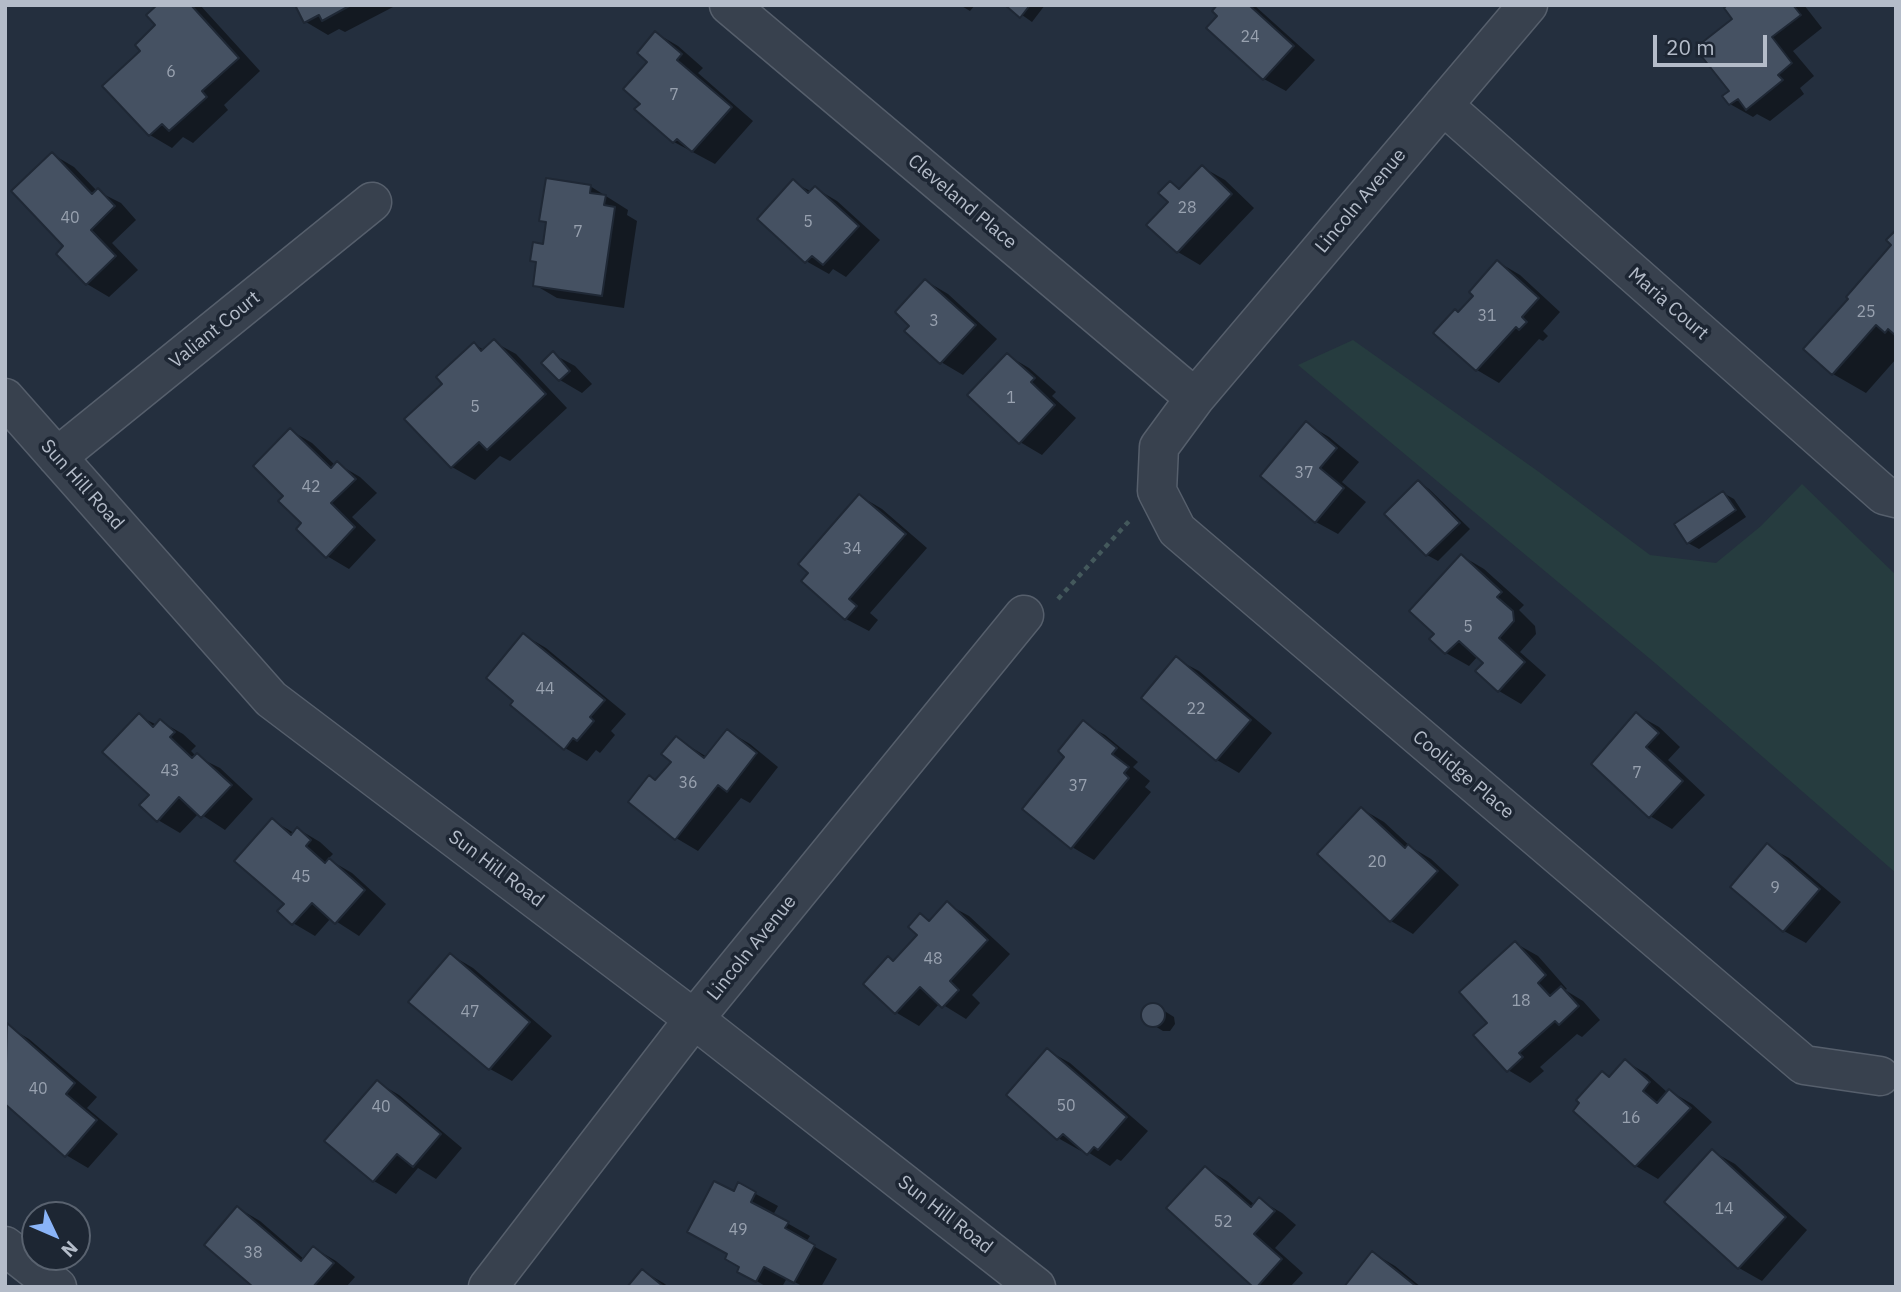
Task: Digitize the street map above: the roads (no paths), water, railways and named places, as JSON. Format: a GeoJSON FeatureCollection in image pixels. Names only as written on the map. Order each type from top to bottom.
{"type":"FeatureCollection","features":[{"type":"Feature","properties":{"kind":"street","name":"Cleveland Place"},"geometry":{"type":"LineString","coordinates":[[729,5],[1195,398]]}},
{"type":"Feature","properties":{"kind":"street","name":"Lincoln Avenue"},"geometry":{"type":"LineString","coordinates":[[1195,398],[1528,5]]}},
{"type":"Feature","properties":{"kind":"street","name":"Maria Court"},"geometry":{"type":"LineString","coordinates":[[1443,105],[1884,495],[1896,498]]}},
{"type":"Feature","properties":{"kind":"street","name":"Valiant Court"},"geometry":{"type":"LineString","coordinates":[[57,457],[372,202]]}},
{"type":"Feature","properties":{"kind":"street","name":"Sun Hill Road"},"geometry":{"type":"LineString","coordinates":[[5,398],[271,699],[694,1018],[1036,1287]]}},
{"type":"Feature","properties":{"kind":"street","name":"Coolidge Place"},"geometry":{"type":"LineString","coordinates":[[1195,398],[1159,447],[1157,491],[1177,530],[1804,1065],[1880,1076]]}},
{"type":"Feature","properties":{"kind":"street","name":"Lincoln Avenue"},"geometry":{"type":"LineString","coordinates":[[488,1287],[694,1018],[1024,615]]}},
{"type":"Feature","properties":{"kind":"street"},"geometry":{"type":"LineString","coordinates":[[5,1246],[57,1287]]}}]}
